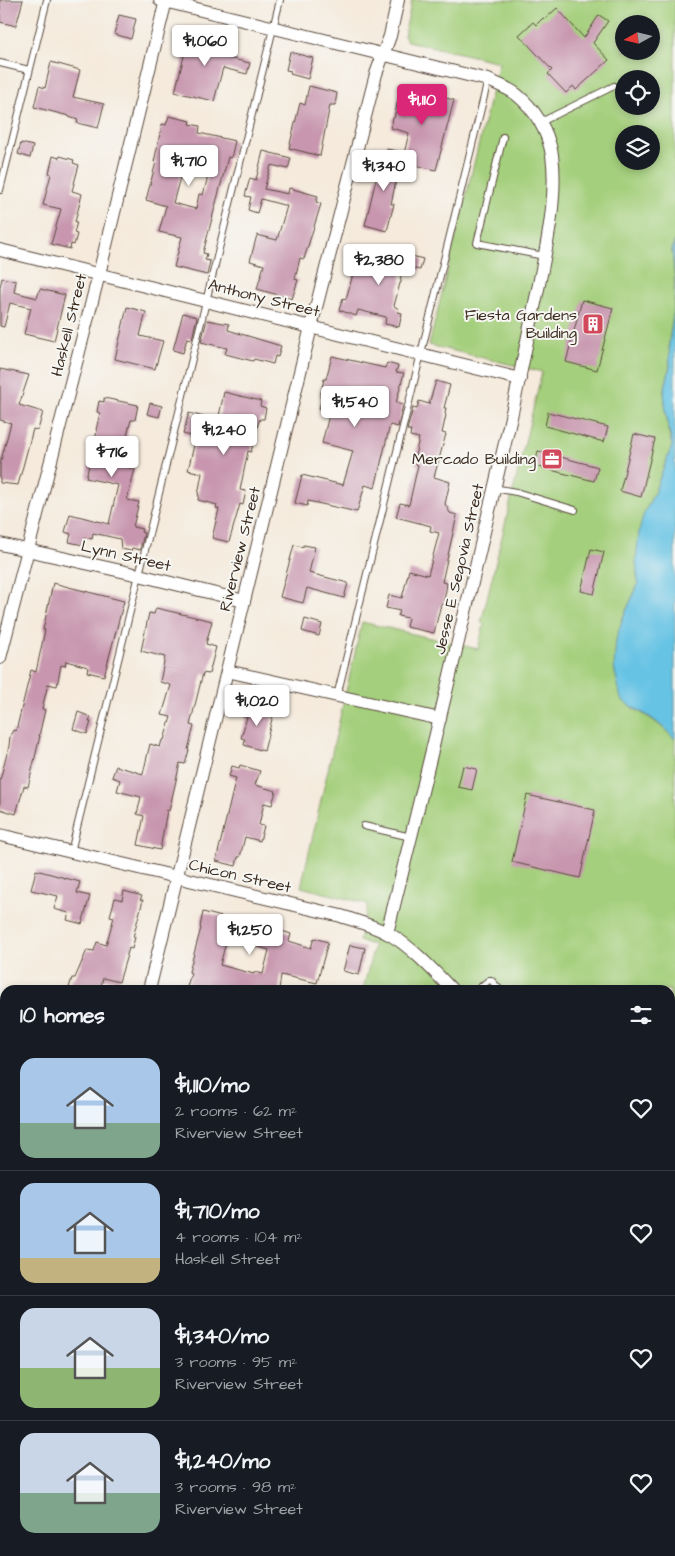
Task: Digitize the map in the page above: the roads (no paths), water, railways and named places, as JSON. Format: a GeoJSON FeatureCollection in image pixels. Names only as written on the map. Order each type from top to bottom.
{"type":"FeatureCollection","features":[{"type":"Feature","properties":{"kind":"street","name":"Jesse E Segovia Street"},"geometry":{"type":"LineString","coordinates":[[164,0],[488,80],[515,93],[531,108],[541,122],[549,140],[554,186],[544,256],[520,379],[440,719],[387,932]]}},
{"type":"Feature","properties":{"kind":"street","name":"Haskell Street"},"geometry":{"type":"LineString","coordinates":[[0,658],[99,274],[164,0]]}},
{"type":"Feature","properties":{"kind":"street","name":"Riverview Street"},"geometry":{"type":"LineString","coordinates":[[150,985],[312,327],[376,74],[390,36],[398,0]]}},
{"type":"Feature","properties":{"kind":"street","name":"Anthony Street"},"geometry":{"type":"LineString","coordinates":[[0,250],[520,379]]}},
{"type":"Feature","properties":{"kind":"street","name":"Lynn Street"},"geometry":{"type":"LineString","coordinates":[[0,544],[244,601]]}},
{"type":"Feature","properties":{"kind":"street"},"geometry":{"type":"LineString","coordinates":[[227,671],[440,719]]}},
{"type":"Feature","properties":{"kind":"street","name":"Chicon Street"},"geometry":{"type":"LineString","coordinates":[[0,835],[342,916],[370,925],[387,932],[425,962],[447,985]]}},
{"type":"Feature","properties":{"kind":"lane"},"geometry":{"type":"LineString","coordinates":[[0,190],[47,0]]}},
{"type":"Feature","properties":{"kind":"lane"},"geometry":{"type":"LineString","coordinates":[[71,852],[280,0]]}},
{"type":"Feature","properties":{"kind":"lane"},"geometry":{"type":"LineString","coordinates":[[0,63],[29,70]]}},
{"type":"Feature","properties":{"kind":"lane"},"geometry":{"type":"LineString","coordinates":[[337,696],[488,80]]}},
{"type":"Feature","properties":{"kind":"lane"},"geometry":{"type":"LineString","coordinates":[[541,122],[614,86]]}},
{"type":"Feature","properties":{"kind":"lane"},"geometry":{"type":"LineString","coordinates":[[503,137],[477,243],[544,256]]}},
{"type":"Feature","properties":{"kind":"lane"},"geometry":{"type":"LineString","coordinates":[[494,488],[516,492],[575,510]]}},
{"type":"Feature","properties":{"kind":"lane"},"geometry":{"type":"LineString","coordinates":[[364,826],[411,837]]}},
{"type":"Feature","properties":{"kind":"lane"},"geometry":{"type":"LineString","coordinates":[[483,985],[492,980],[496,985]]}},
{"type":"Feature","properties":{"kind":"water"},"geometry":{"type":"Polygon","coordinates":[[[675,239],[675,279],[672,251],[675,239]]]}},
{"type":"Feature","properties":{"kind":"water"},"geometry":{"type":"Polygon","coordinates":[[[675,279],[675,739],[655,721],[621,699],[614,667],[616,640],[622,620],[638,585],[636,559],[643,516],[672,446],[664,392],[670,367],[669,343],[674,309],[675,279]]]}},
{"type":"Feature","properties":{"kind":"place","name":"Fiesta Gardens Building"},"geometry":{"type":"Point","coordinates":[593,324]}},
{"type":"Feature","properties":{"kind":"place","name":"Mercado Building"},"geometry":{"type":"Point","coordinates":[552,459]}}]}
